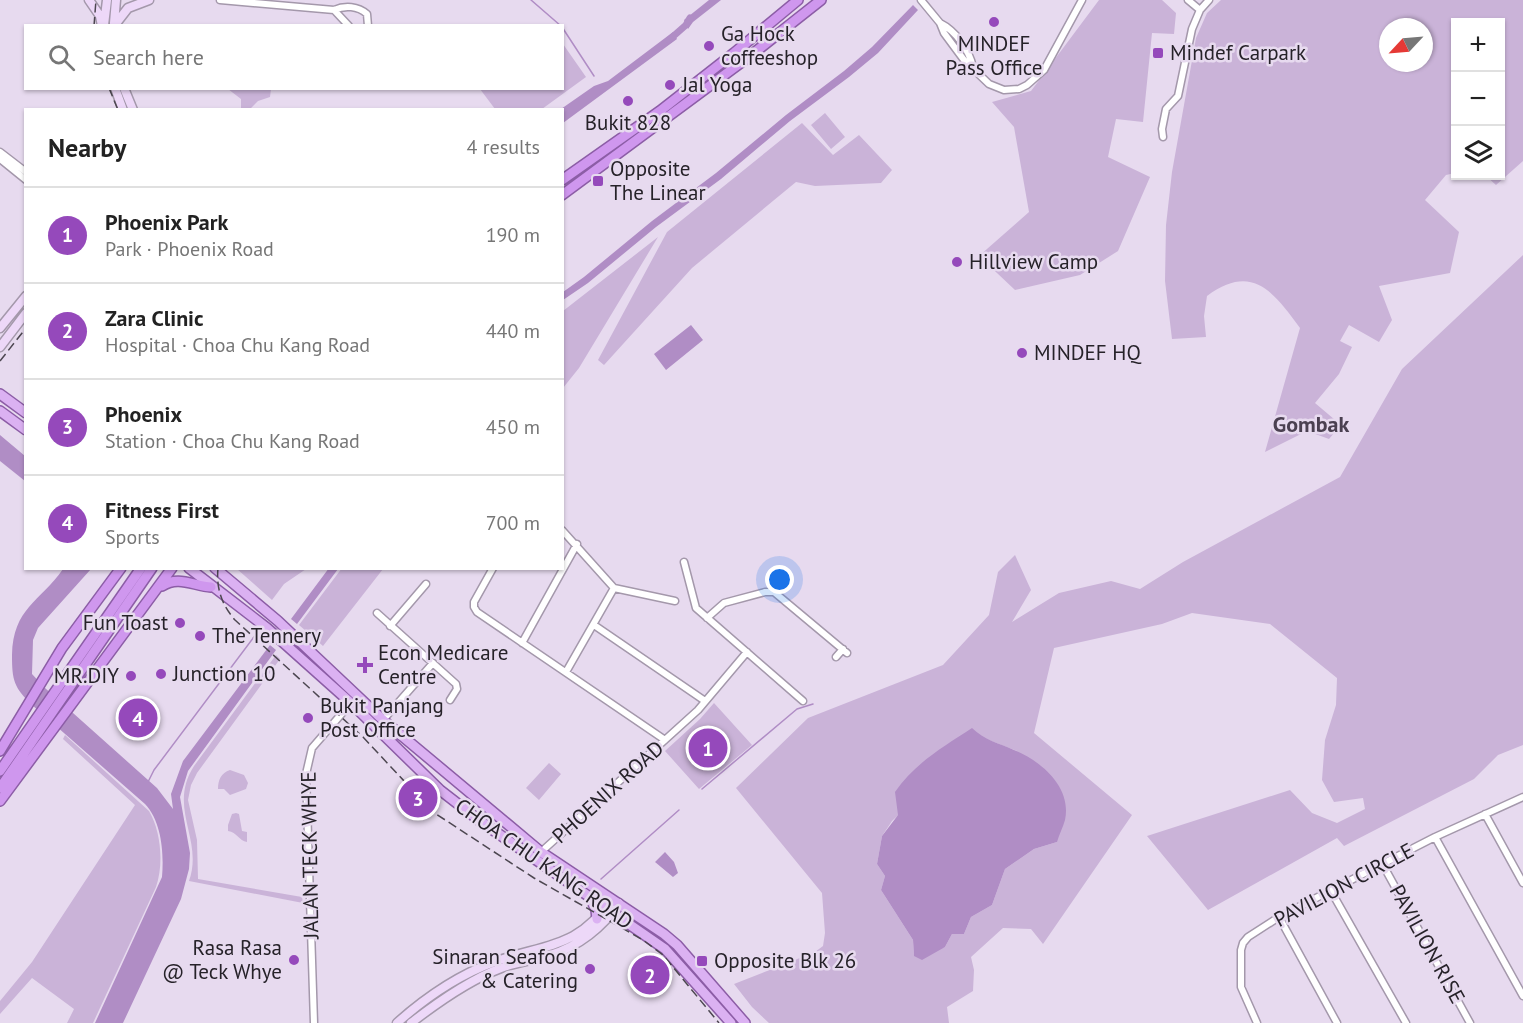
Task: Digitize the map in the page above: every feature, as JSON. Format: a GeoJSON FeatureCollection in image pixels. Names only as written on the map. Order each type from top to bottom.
{"type":"FeatureCollection","features":[{"type":"Feature","properties":{"kind":"highway"},"geometry":{"type":"LineString","coordinates":[[564,179],[660,111],[798,0]]}},
{"type":"Feature","properties":{"kind":"highway"},"geometry":{"type":"LineString","coordinates":[[564,194],[821,0]]}},
{"type":"Feature","properties":{"kind":"highway"},"geometry":{"type":"LineString","coordinates":[[0,751],[62,648],[119,570]]}},
{"type":"Feature","properties":{"kind":"highway"},"geometry":{"type":"LineString","coordinates":[[0,771],[140,570]]}},
{"type":"Feature","properties":{"kind":"highway"},"geometry":{"type":"LineString","coordinates":[[0,788],[151,570]]}},
{"type":"Feature","properties":{"kind":"highway"},"geometry":{"type":"LineString","coordinates":[[0,801],[171,570]]}},
{"type":"Feature","properties":{"kind":"highway"},"geometry":{"type":"LineString","coordinates":[[156,591],[172,580],[211,586]]}},
{"type":"Feature","properties":{"kind":"main road"},"geometry":{"type":"LineString","coordinates":[[89,0],[100,16],[102,24]]}},
{"type":"Feature","properties":{"kind":"main road"},"geometry":{"type":"LineString","coordinates":[[103,24],[107,0]]}},
{"type":"Feature","properties":{"kind":"main road"},"geometry":{"type":"LineString","coordinates":[[114,24],[116,0]]}},
{"type":"Feature","properties":{"kind":"main road"},"geometry":{"type":"LineString","coordinates":[[116,24],[128,8],[149,0]]}},
{"type":"Feature","properties":{"kind":"main road"},"geometry":{"type":"LineString","coordinates":[[116,90],[122,108]]}},
{"type":"Feature","properties":{"kind":"main road"},"geometry":{"type":"LineString","coordinates":[[125,90],[132,108]]}},
{"type":"Feature","properties":{"kind":"main road"},"geometry":{"type":"LineString","coordinates":[[0,328],[24,298]]}},
{"type":"Feature","properties":{"kind":"main road"},"geometry":{"type":"LineString","coordinates":[[0,347],[24,316]]}},
{"type":"Feature","properties":{"kind":"main road"},"geometry":{"type":"LineString","coordinates":[[0,394],[24,412]]}},
{"type":"Feature","properties":{"kind":"main road"},"geometry":{"type":"LineString","coordinates":[[0,411],[24,429]]}},
{"type":"Feature","properties":{"kind":"main road","name":"CHOA CHU KANG ROAD"},"geometry":{"type":"LineString","coordinates":[[191,570],[267,627],[351,703],[440,790],[468,812],[665,949],[695,981],[723,1019],[731,1023]]}},
{"type":"Feature","properties":{"kind":"main road","name":"CHOA CHU KANG ROAD"},"geometry":{"type":"LineString","coordinates":[[217,570],[270,614],[383,720],[471,795],[541,852],[677,945],[745,1023]]}},
{"type":"Feature","properties":{"kind":"main road"},"geometry":{"type":"LineString","coordinates":[[440,790],[454,794],[456,786],[451,778]]}},
{"type":"Feature","properties":{"kind":"main road"},"geometry":{"type":"LineString","coordinates":[[468,812],[460,799],[464,794],[471,795]]}},
{"type":"Feature","properties":{"kind":"main road"},"geometry":{"type":"LineString","coordinates":[[589,895],[594,904],[597,919]]}},
{"type":"Feature","properties":{"kind":"main road"},"geometry":{"type":"LineString","coordinates":[[411,1023],[439,1001],[493,971],[571,947],[596,929],[615,901]]}},
{"type":"Feature","properties":{"kind":"main road"},"geometry":{"type":"LineString","coordinates":[[397,1023],[435,993],[467,975],[493,962],[562,942],[585,929],[609,910]]}},
{"type":"Feature","properties":{"kind":"street"},"geometry":{"type":"LineString","coordinates":[[220,0],[334,10],[341,7],[361,9],[368,17],[368,24]]}},
{"type":"Feature","properties":{"kind":"street"},"geometry":{"type":"LineString","coordinates":[[923,2],[940,23],[950,28],[967,51],[981,78],[996,88],[1004,90],[1018,89],[1027,85],[1044,70],[1082,0]]}},
{"type":"Feature","properties":{"kind":"street"},"geometry":{"type":"LineString","coordinates":[[1188,0],[1200,10]]}},
{"type":"Feature","properties":{"kind":"street"},"geometry":{"type":"LineString","coordinates":[[1163,137],[1162,129],[1166,109],[1178,96],[1192,29],[1200,10],[1209,0]]}},
{"type":"Feature","properties":{"kind":"street"},"geometry":{"type":"LineString","coordinates":[[334,10],[347,24]]}},
{"type":"Feature","properties":{"kind":"street"},"geometry":{"type":"LineString","coordinates":[[0,152],[24,170]]}},
{"type":"Feature","properties":{"kind":"street"},"geometry":{"type":"LineString","coordinates":[[0,159],[24,178]]}},
{"type":"Feature","properties":{"kind":"street"},"geometry":{"type":"LineString","coordinates":[[564,532],[614,588],[675,601]]}},
{"type":"Feature","properties":{"kind":"street"},"geometry":{"type":"LineString","coordinates":[[564,567],[577,544]]}},
{"type":"Feature","properties":{"kind":"street"},"geometry":{"type":"LineString","coordinates":[[684,562],[696,608],[802,701]]}},
{"type":"Feature","properties":{"kind":"street"},"geometry":{"type":"LineString","coordinates":[[492,570],[474,602],[477,612],[665,740]]}},
{"type":"Feature","properties":{"kind":"street"},"geometry":{"type":"LineString","coordinates":[[522,643],[563,570]]}},
{"type":"Feature","properties":{"kind":"street"},"geometry":{"type":"LineString","coordinates":[[390,626],[426,584]]}},
{"type":"Feature","properties":{"kind":"street"},"geometry":{"type":"LineString","coordinates":[[566,672],[614,588]]}},
{"type":"Feature","properties":{"kind":"street"},"geometry":{"type":"LineString","coordinates":[[707,618],[726,603],[774,592],[845,651],[836,657]]}},
{"type":"Feature","properties":{"kind":"street"},"geometry":{"type":"LineString","coordinates":[[376,613],[458,686],[450,700]]}},
{"type":"Feature","properties":{"kind":"street"},"geometry":{"type":"LineString","coordinates":[[594,625],[705,701]]}},
{"type":"Feature","properties":{"kind":"street","name":"PHOENIX ROAD"},"geometry":{"type":"LineString","coordinates":[[541,852],[665,740],[705,701],[747,652]]}},
{"type":"Feature","properties":{"kind":"street"},"geometry":{"type":"LineString","coordinates":[[393,743],[382,726],[383,720],[433,663]]}},
{"type":"Feature","properties":{"kind":"street","name":"JALAN TECK WHYE"},"geometry":{"type":"LineString","coordinates":[[314,1023],[306,774],[312,748],[351,703]]}},
{"type":"Feature","properties":{"kind":"street","name":"PAVILION CIRCLE"},"geometry":{"type":"LineString","coordinates":[[1257,1023],[1241,987],[1241,950],[1248,937],[1279,917],[1435,837],[1523,797]]}},
{"type":"Feature","properties":{"kind":"street"},"geometry":{"type":"LineString","coordinates":[[1485,814],[1523,883]]}},
{"type":"Feature","properties":{"kind":"street"},"geometry":{"type":"LineString","coordinates":[[1435,837],[1523,996]]}},
{"type":"Feature","properties":{"kind":"street","name":"PAVILION RISE"},"geometry":{"type":"LineString","coordinates":[[1383,865],[1470,1023]]}},
{"type":"Feature","properties":{"kind":"street"},"geometry":{"type":"LineString","coordinates":[[1331,891],[1406,1023]]}},
{"type":"Feature","properties":{"kind":"street"},"geometry":{"type":"LineString","coordinates":[[1279,917],[1337,1023]]}},
{"type":"Feature","properties":{"kind":"shaded area"},"geometry":{"type":"Polygon","coordinates":[[[709,0],[721,0],[693,22],[688,29],[684,20],[709,0]]]}},
{"type":"Feature","properties":{"kind":"shaded area"},"geometry":{"type":"Polygon","coordinates":[[[1099,0],[1162,0],[1176,13],[1174,34],[1152,33],[1143,122],[1116,119],[1108,157],[1150,177],[1118,251],[1080,275],[1015,290],[979,256],[1029,212],[1014,127],[992,102],[1031,91],[1099,0]]]}},
{"type":"Feature","properties":{"kind":"shaded area"},"geometry":{"type":"Polygon","coordinates":[[[1221,0],[1523,0],[1523,161],[1505,177],[1505,18],[1451,18],[1451,174],[1446,175],[1425,200],[1459,232],[1450,273],[1379,286],[1392,320],[1379,342],[1349,325],[1340,341],[1352,347],[1339,374],[1315,403],[1341,425],[1329,439],[1307,431],[1265,452],[1300,328],[1271,293],[1249,282],[1237,282],[1223,286],[1207,296],[1204,316],[1206,337],[1172,339],[1165,281],[1166,225],[1172,172],[1196,38],[1207,13],[1221,0]]]}},
{"type":"Feature","properties":{"kind":"shaded area"},"geometry":{"type":"Polygon","coordinates":[[[913,5],[918,10],[878,53],[849,77],[790,121],[721,179],[656,227],[588,283],[564,299],[564,291],[872,47],[913,5]]]}},
{"type":"Feature","properties":{"kind":"shaded area"},"geometry":{"type":"Polygon","coordinates":[[[673,32],[677,39],[564,122],[562,108],[594,86],[608,81],[673,32]]]}},
{"type":"Feature","properties":{"kind":"shaded area"},"geometry":{"type":"Polygon","coordinates":[[[564,45],[586,77],[543,108],[494,108],[481,90],[564,90],[564,45]]]}},
{"type":"Feature","properties":{"kind":"shaded area"},"geometry":{"type":"Polygon","coordinates":[[[229,90],[271,90],[270,97],[258,101],[251,108],[241,108],[241,99],[229,90]]]}},
{"type":"Feature","properties":{"kind":"shaded area"},"geometry":{"type":"Polygon","coordinates":[[[825,113],[845,137],[831,149],[811,125],[825,113]]]}},
{"type":"Feature","properties":{"kind":"shaded area"},"geometry":{"type":"Polygon","coordinates":[[[802,123],[833,155],[859,135],[892,170],[881,183],[815,186],[796,182],[692,268],[604,365],[598,360],[667,232],[802,123]]]}},
{"type":"Feature","properties":{"kind":"shaded area"},"geometry":{"type":"Polygon","coordinates":[[[1490,180],[1502,180],[1496,185],[1490,180]]]}},
{"type":"Feature","properties":{"kind":"shaded area"},"geometry":{"type":"Polygon","coordinates":[[[658,237],[579,368],[564,387],[564,310],[658,237]]]}},
{"type":"Feature","properties":{"kind":"shaded area"},"geometry":{"type":"Polygon","coordinates":[[[1523,255],[1523,745],[1498,755],[1474,779],[1344,846],[1337,838],[1208,910],[1147,836],[1290,790],[1312,813],[1337,823],[1365,809],[1363,798],[1334,802],[1322,780],[1325,740],[1336,705],[1337,678],[1270,624],[1192,613],[1162,624],[1054,648],[1034,733],[1132,815],[1043,944],[1031,929],[1003,928],[971,957],[974,970],[973,991],[947,1007],[949,1023],[769,1023],[752,1007],[734,984],[815,952],[823,946],[825,933],[822,893],[736,788],[808,718],[943,665],[989,615],[998,572],[1015,555],[1031,590],[1012,622],[1059,593],[1111,581],[1140,589],[1183,562],[1340,477],[1402,369],[1523,255]],[[981,737],[892,821],[882,836],[877,864],[885,876],[881,890],[913,940],[914,956],[945,947],[952,934],[964,934],[971,917],[992,905],[1005,869],[1034,849],[1057,842],[1017,751],[981,737]]]}},
{"type":"Feature","properties":{"kind":"shaded area"},"geometry":{"type":"Polygon","coordinates":[[[691,325],[703,340],[666,370],[654,354],[691,325]]]}},
{"type":"Feature","properties":{"kind":"shaded area"},"geometry":{"type":"Polygon","coordinates":[[[0,435],[24,455],[24,480],[0,461],[0,435]]]}},
{"type":"Feature","properties":{"kind":"shaded area"},"geometry":{"type":"Polygon","coordinates":[[[62,570],[90,570],[38,628],[33,640],[32,674],[157,788],[173,809],[171,794],[183,761],[270,645],[276,650],[188,771],[180,797],[190,853],[189,869],[181,899],[123,1023],[95,1023],[162,877],[161,839],[151,811],[145,804],[32,705],[15,683],[12,655],[17,626],[29,607],[62,570]]]}},
{"type":"Feature","properties":{"kind":"shaded area"},"geometry":{"type":"Polygon","coordinates":[[[238,570],[305,570],[284,584],[272,600],[238,570]]]}},
{"type":"Feature","properties":{"kind":"shaded area"},"geometry":{"type":"Polygon","coordinates":[[[328,570],[337,570],[297,624],[291,619],[328,570]]]}},
{"type":"Feature","properties":{"kind":"shaded area"},"geometry":{"type":"Polygon","coordinates":[[[340,570],[382,570],[323,646],[299,625],[340,570]]]}},
{"type":"Feature","properties":{"kind":"shaded area"},"geometry":{"type":"Polygon","coordinates":[[[276,655],[280,659],[197,773],[191,785],[188,800],[197,840],[198,879],[302,897],[303,903],[189,881],[192,851],[184,796],[187,781],[194,766],[276,655]]]}},
{"type":"Feature","properties":{"kind":"shaded area"},"geometry":{"type":"Polygon","coordinates":[[[714,703],[752,745],[699,789],[665,751],[714,703]]]}},
{"type":"Feature","properties":{"kind":"shaded area"},"geometry":{"type":"Polygon","coordinates":[[[972,728],[1044,768],[1059,786],[1064,797],[1065,820],[1057,842],[1034,849],[1005,869],[992,905],[971,917],[964,934],[952,934],[945,947],[922,960],[914,956],[913,940],[881,890],[885,876],[877,864],[882,836],[898,815],[895,792],[911,772],[930,756],[972,728]]]}},
{"type":"Feature","properties":{"kind":"shaded area"},"geometry":{"type":"Polygon","coordinates":[[[65,735],[149,811],[159,838],[160,848],[160,868],[156,887],[93,1023],[67,1023],[74,1009],[32,978],[0,1014],[0,1001],[32,962],[135,805],[63,739],[65,735]]]}},
{"type":"Feature","properties":{"kind":"shaded area"},"geometry":{"type":"Polygon","coordinates":[[[549,763],[561,774],[539,800],[526,788],[549,763]]]}},
{"type":"Feature","properties":{"kind":"shaded area"},"geometry":{"type":"Polygon","coordinates":[[[230,770],[244,775],[248,783],[246,789],[230,795],[224,789],[218,789],[221,777],[230,770]]]}},
{"type":"Feature","properties":{"kind":"shaded area"},"geometry":{"type":"Polygon","coordinates":[[[232,814],[239,814],[242,831],[247,832],[247,842],[228,831],[232,814]]]}},
{"type":"Feature","properties":{"kind":"shaded area"},"geometry":{"type":"Polygon","coordinates":[[[665,852],[674,862],[678,873],[673,877],[655,862],[665,852]]]}},
{"type":"Feature","properties":{"kind":"waterway"},"geometry":{"type":"LineString","coordinates":[[531,0],[559,24]]}},
{"type":"Feature","properties":{"kind":"waterway"},"geometry":{"type":"LineString","coordinates":[[669,40],[686,25],[690,18]]}},
{"type":"Feature","properties":{"kind":"waterway"},"geometry":{"type":"LineString","coordinates":[[564,30],[594,76]]}},
{"type":"Feature","properties":{"kind":"waterway"},"geometry":{"type":"LineString","coordinates":[[148,782],[154,770],[257,633]]}},
{"type":"Feature","properties":{"kind":"waterway"},"geometry":{"type":"LineString","coordinates":[[702,789],[797,709],[813,704]]}},
{"type":"Feature","properties":{"kind":"waterway"},"geometry":{"type":"LineString","coordinates":[[601,879],[679,810]]}},
{"type":"Feature","properties":{"kind":"railway"},"geometry":{"type":"LineString","coordinates":[[94,24],[96,0]]}},
{"type":"Feature","properties":{"kind":"railway"},"geometry":{"type":"LineString","coordinates":[[110,90],[117,108]]}},
{"type":"Feature","properties":{"kind":"railway"},"geometry":{"type":"LineString","coordinates":[[0,361],[24,331]]}},
{"type":"Feature","properties":{"kind":"railway"},"geometry":{"type":"LineString","coordinates":[[218,570],[221,596],[235,620],[363,737],[433,812],[534,878],[643,940],[663,955],[719,1023]]}},
{"type":"Feature","properties":{"kind":"place","name":"MINDEF Pass Office"},"geometry":{"type":"Point","coordinates":[994,22]}},
{"type":"Feature","properties":{"kind":"place","name":"Ga Hock coffeeshop"},"geometry":{"type":"Point","coordinates":[709,46]}},
{"type":"Feature","properties":{"kind":"place","name":"Mindef Carpark"},"geometry":{"type":"Point","coordinates":[1158,53]}},
{"type":"Feature","properties":{"kind":"place","name":"Jal Yoga"},"geometry":{"type":"Point","coordinates":[670,85]}},
{"type":"Feature","properties":{"kind":"place","name":"Bukit 828"},"geometry":{"type":"Point","coordinates":[628,101]}},
{"type":"Feature","properties":{"kind":"place","name":"Opposite The Linear"},"geometry":{"type":"Point","coordinates":[598,181]}},
{"type":"Feature","properties":{"kind":"place","name":"Hillview Camp"},"geometry":{"type":"Point","coordinates":[957,262]}},
{"type":"Feature","properties":{"kind":"place","name":"MINDEF HQ"},"geometry":{"type":"Point","coordinates":[1022,353]}},
{"type":"Feature","properties":{"kind":"place","name":"Fun Toast"},"geometry":{"type":"Point","coordinates":[180,623]}},
{"type":"Feature","properties":{"kind":"place","name":"The Tennery"},"geometry":{"type":"Point","coordinates":[200,636]}},
{"type":"Feature","properties":{"kind":"place","name":"Econ Medicare Centre"},"geometry":{"type":"Point","coordinates":[365,665]}},
{"type":"Feature","properties":{"kind":"place","name":"Junction 10"},"geometry":{"type":"Point","coordinates":[161,674]}},
{"type":"Feature","properties":{"kind":"place","name":"MR.DIY"},"geometry":{"type":"Point","coordinates":[131,676]}},
{"type":"Feature","properties":{"kind":"place","name":"Fitness First"},"geometry":{"type":"Point","coordinates":[138,718]}},
{"type":"Feature","properties":{"kind":"place","name":"Bukit Panjang Post Office"},"geometry":{"type":"Point","coordinates":[308,718]}},
{"type":"Feature","properties":{"kind":"place","name":"Phoenix Park"},"geometry":{"type":"Point","coordinates":[708,748]}},
{"type":"Feature","properties":{"kind":"place","name":"Phoenix"},"geometry":{"type":"Point","coordinates":[418,798]}},
{"type":"Feature","properties":{"kind":"place","name":"Rasa Rasa @ Teck Whye"},"geometry":{"type":"Point","coordinates":[294,960]}},
{"type":"Feature","properties":{"kind":"place","name":"Opposite Blk 26"},"geometry":{"type":"Point","coordinates":[702,961]}},
{"type":"Feature","properties":{"kind":"place","name":"Sinaran Seafood & Catering"},"geometry":{"type":"Point","coordinates":[590,969]}},
{"type":"Feature","properties":{"kind":"place","name":"Zara Clinic"},"geometry":{"type":"Point","coordinates":[650,975]}},
{"type":"Feature","properties":{"kind":"district","name":"Gombak"},"geometry":{"type":"Point","coordinates":[1311,424]}}]}
